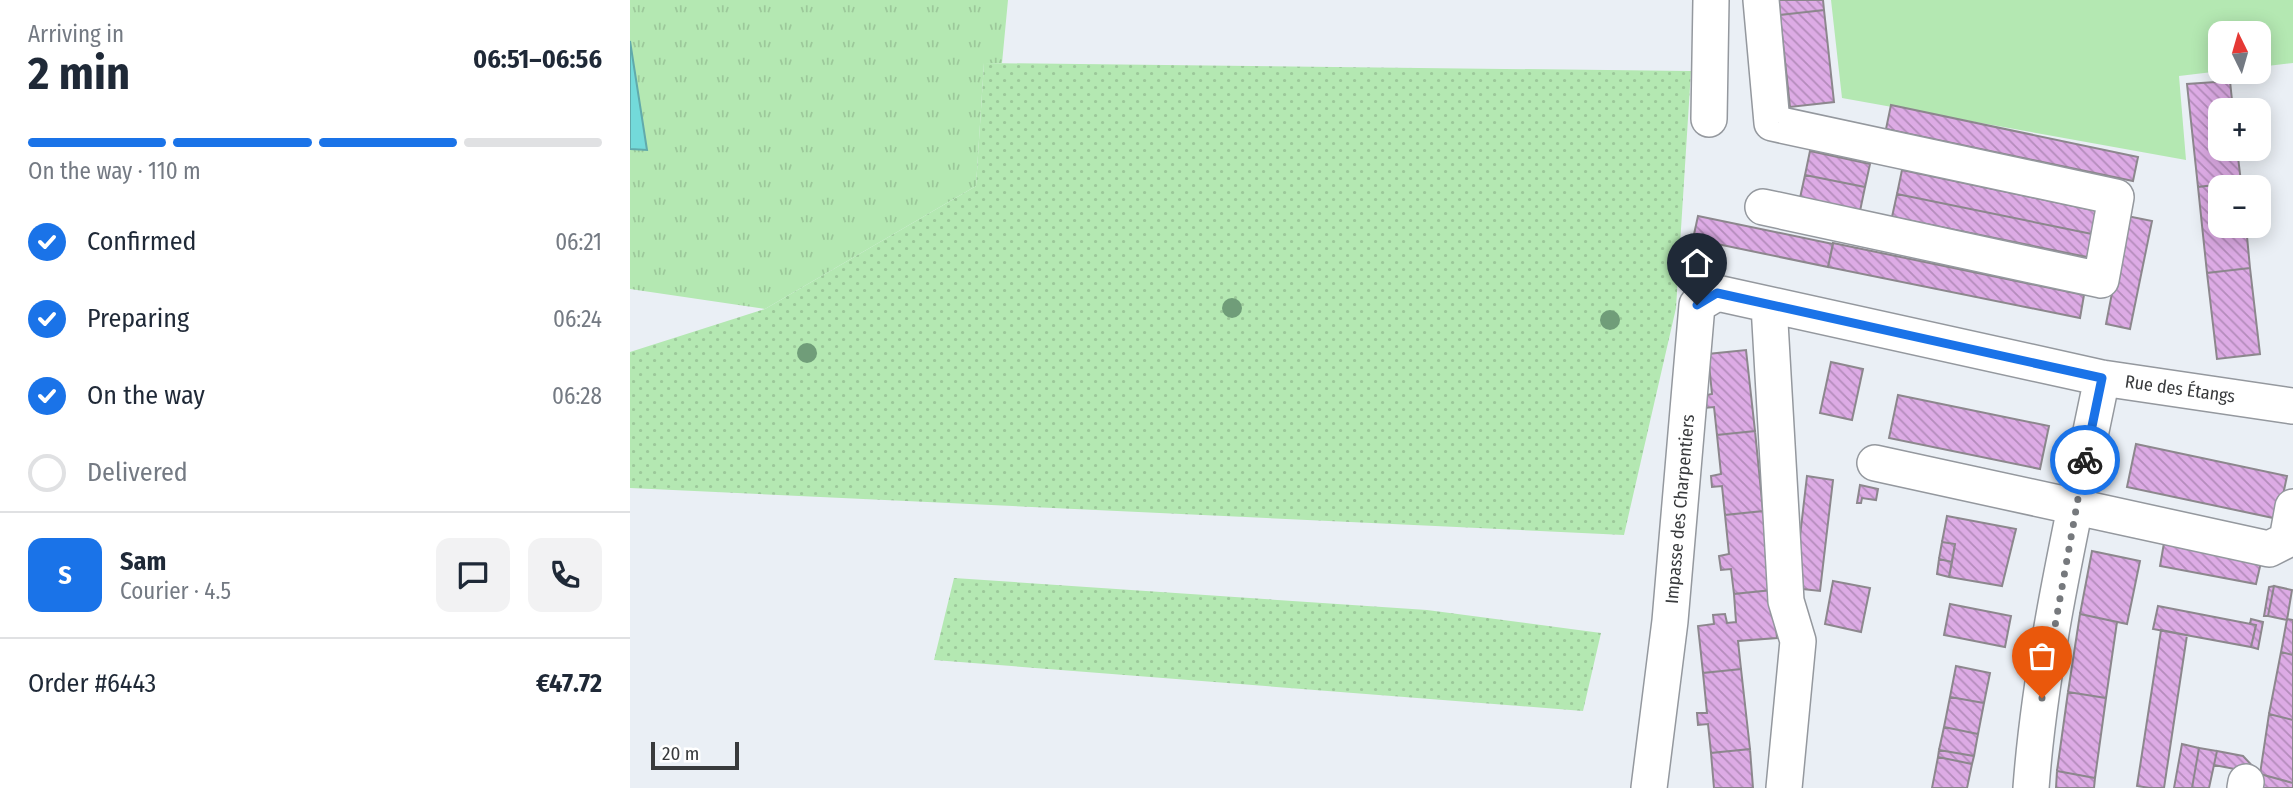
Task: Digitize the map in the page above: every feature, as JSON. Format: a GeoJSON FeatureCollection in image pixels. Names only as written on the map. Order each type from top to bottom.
{"type":"FeatureCollection","features":[{"type":"Feature","properties":{"kind":"street"},"geometry":{"type":"LineString","coordinates":[[1709,119],[1711,0]]}},
{"type":"Feature","properties":{"kind":"street"},"geometry":{"type":"LineString","coordinates":[[1761,0],[1772,122],[2116,197],[2101,280],[1763,207]]}},
{"type":"Feature","properties":{"kind":"street","name":"Impasse des Charpentiers"},"geometry":{"type":"LineString","coordinates":[[1649,788],[1670,621],[1697,305],[1717,293],[1821,317]]}},
{"type":"Feature","properties":{"kind":"street"},"geometry":{"type":"LineString","coordinates":[[1769,305],[1786,601],[1798,641],[1784,788]]}},
{"type":"Feature","properties":{"kind":"street","name":"Rue des Étangs"},"geometry":{"type":"LineString","coordinates":[[1821,317],[2102,378],[2293,406]]}},
{"type":"Feature","properties":{"kind":"street"},"geometry":{"type":"LineString","coordinates":[[2031,788],[2034,753],[2076,507],[2102,378]]}},
{"type":"Feature","properties":{"kind":"street"},"geometry":{"type":"LineString","coordinates":[[1875,463],[2269,549],[2287,540],[2293,508]]}},
{"type":"Feature","properties":{"kind":"green space"},"geometry":{"type":"Polygon","coordinates":[[[630,0],[1008,0],[1002,63],[984,63],[976,186],[765,309],[630,289],[630,149],[647,150],[630,41],[630,0]]]}},
{"type":"Feature","properties":{"kind":"green space"},"geometry":{"type":"Polygon","coordinates":[[[1831,0],[2293,0],[2293,63],[2272,65],[2272,21],[2208,21],[2208,73],[2179,76],[2186,160],[1842,98],[1831,0]]]}},
{"type":"Feature","properties":{"kind":"green space"},"geometry":{"type":"Polygon","coordinates":[[[984,63],[1691,71],[1676,308],[1624,535],[630,488],[630,352],[765,309],[976,186],[984,63]]]}},
{"type":"Feature","properties":{"kind":"green space"},"geometry":{"type":"Polygon","coordinates":[[[954,578],[1427,610],[1601,633],[1583,711],[934,660],[954,578]]]}},
{"type":"Feature","properties":{"kind":"water"},"geometry":{"type":"Polygon","coordinates":[[[630,41],[647,150],[630,149],[630,41]]]}},
{"type":"Feature","properties":{"kind":"building"},"geometry":{"type":"Polygon","coordinates":[[[1779,0],[1823,0],[1824,10],[1780,15],[1779,0]]]}},
{"type":"Feature","properties":{"kind":"building"},"geometry":{"type":"Polygon","coordinates":[[[1824,10],[1834,102],[1790,107],[1780,15],[1824,10]]]}},
{"type":"Feature","properties":{"kind":"building"},"geometry":{"type":"Polygon","coordinates":[[[2187,84],[2230,84],[2232,98],[2208,98],[2208,161],[2238,161],[2240,175],[2208,175],[2208,186],[2198,187],[2187,84]]]}},
{"type":"Feature","properties":{"kind":"building"},"geometry":{"type":"Polygon","coordinates":[[[1891,105],[2138,157],[2133,181],[1886,129],[1891,105]]]}},
{"type":"Feature","properties":{"kind":"building"},"geometry":{"type":"Polygon","coordinates":[[[1810,151],[1870,164],[1865,187],[1805,175],[1810,151]]]}},
{"type":"Feature","properties":{"kind":"building"},"geometry":{"type":"Polygon","coordinates":[[[1902,170],[2102,212],[2097,235],[1897,194],[1902,170]]]}},
{"type":"Feature","properties":{"kind":"building"},"geometry":{"type":"Polygon","coordinates":[[[1805,175],[1865,187],[1860,211],[1800,198],[1805,175]]]}},
{"type":"Feature","properties":{"kind":"building"},"geometry":{"type":"Polygon","coordinates":[[[2208,186],[2208,238],[2247,238],[2250,268],[2207,273],[2198,187],[2208,186]]]}},
{"type":"Feature","properties":{"kind":"building"},"geometry":{"type":"Polygon","coordinates":[[[1897,194],[2097,235],[2092,258],[1892,217],[1897,194]]]}},
{"type":"Feature","properties":{"kind":"building"},"geometry":{"type":"Polygon","coordinates":[[[1698,216],[1833,244],[1828,267],[1693,239],[1698,216]]]}},
{"type":"Feature","properties":{"kind":"building"},"geometry":{"type":"Polygon","coordinates":[[[2127,216],[2152,221],[2130,329],[2106,324],[2127,216]]]}},
{"type":"Feature","properties":{"kind":"building"},"geometry":{"type":"Polygon","coordinates":[[[1833,243],[2084,295],[2080,318],[1828,267],[1833,243]]]}},
{"type":"Feature","properties":{"kind":"building"},"geometry":{"type":"Polygon","coordinates":[[[2250,268],[2260,354],[2217,359],[2207,273],[2250,268]]]}},
{"type":"Feature","properties":{"kind":"building"},"geometry":{"type":"Polygon","coordinates":[[[1746,350],[1755,431],[1717,435],[1714,407],[1704,408],[1702,396],[1712,394],[1708,354],[1746,350]]]}},
{"type":"Feature","properties":{"kind":"building"},"geometry":{"type":"Polygon","coordinates":[[[1831,362],[1863,369],[1852,420],[1820,413],[1831,362]]]}},
{"type":"Feature","properties":{"kind":"building"},"geometry":{"type":"Polygon","coordinates":[[[1898,395],[2049,426],[2040,469],[1889,438],[1898,395]]]}},
{"type":"Feature","properties":{"kind":"building"},"geometry":{"type":"Polygon","coordinates":[[[1755,431],[1763,511],[1725,515],[1722,486],[1712,487],[1711,476],[1721,474],[1717,435],[1755,431]]]}},
{"type":"Feature","properties":{"kind":"building"},"geometry":{"type":"Polygon","coordinates":[[[2136,444],[2287,476],[2278,519],[2127,487],[2136,444]]]}},
{"type":"Feature","properties":{"kind":"building"},"geometry":{"type":"Polygon","coordinates":[[[1807,476],[1833,480],[1820,591],[1794,588],[1807,476]]]}},
{"type":"Feature","properties":{"kind":"building"},"geometry":{"type":"Polygon","coordinates":[[[1860,485],[1878,489],[1876,500],[1862,498],[1861,503],[1857,503],[1860,485]]]}},
{"type":"Feature","properties":{"kind":"building"},"geometry":{"type":"Polygon","coordinates":[[[1763,511],[1772,590],[1734,594],[1731,569],[1721,570],[1719,556],[1729,554],[1725,515],[1763,511]]]}},
{"type":"Feature","properties":{"kind":"building"},"geometry":{"type":"Polygon","coordinates":[[[1947,516],[2016,529],[2002,586],[1949,577],[1955,544],[1942,542],[1947,516]]]}},
{"type":"Feature","properties":{"kind":"building"},"geometry":{"type":"Polygon","coordinates":[[[1942,542],[1955,544],[1952,562],[1939,559],[1942,542]]]}},
{"type":"Feature","properties":{"kind":"building"},"geometry":{"type":"Polygon","coordinates":[[[2164,543],[2261,562],[2256,584],[2160,566],[2164,543]]]}},
{"type":"Feature","properties":{"kind":"building"},"geometry":{"type":"Polygon","coordinates":[[[2092,551],[2140,561],[2127,624],[2080,614],[2092,551]]]}},
{"type":"Feature","properties":{"kind":"building"},"geometry":{"type":"Polygon","coordinates":[[[1939,559],[1952,562],[1949,577],[1937,574],[1939,559]]]}},
{"type":"Feature","properties":{"kind":"building"},"geometry":{"type":"Polygon","coordinates":[[[1833,581],[1870,588],[1861,632],[1825,624],[1833,581]]]}},
{"type":"Feature","properties":{"kind":"building"},"geometry":{"type":"Polygon","coordinates":[[[2274,586],[2268,616],[2264,616],[2269,587],[2274,586]]]}},
{"type":"Feature","properties":{"kind":"building"},"geometry":{"type":"Polygon","coordinates":[[[2274,586],[2292,590],[2287,620],[2268,616],[2274,586]]]}},
{"type":"Feature","properties":{"kind":"building"},"geometry":{"type":"Polygon","coordinates":[[[1772,590],[1777,638],[1738,641],[1741,669],[1703,673],[1698,626],[1714,624],[1713,615],[1725,614],[1727,623],[1736,622],[1734,594],[1772,590]]]}},
{"type":"Feature","properties":{"kind":"building"},"geometry":{"type":"Polygon","coordinates":[[[1950,604],[2011,616],[2005,647],[1944,635],[1950,604]]]}},
{"type":"Feature","properties":{"kind":"building"},"geometry":{"type":"Polygon","coordinates":[[[2158,606],[2256,625],[2251,647],[2153,629],[2158,606]]]}},
{"type":"Feature","properties":{"kind":"building"},"geometry":{"type":"Polygon","coordinates":[[[2080,614],[2117,622],[2106,698],[2068,692],[2080,614]]]}},
{"type":"Feature","properties":{"kind":"building"},"geometry":{"type":"Polygon","coordinates":[[[2251,619],[2263,622],[2258,649],[2251,647],[2256,625],[2250,624],[2251,619]]]}},
{"type":"Feature","properties":{"kind":"building"},"geometry":{"type":"Polygon","coordinates":[[[2287,619],[2293,620],[2293,655],[2281,652],[2287,619]]]}},
{"type":"Feature","properties":{"kind":"building"},"geometry":{"type":"Polygon","coordinates":[[[2161,630],[2187,635],[2164,788],[2150,788],[2137,786],[2161,630]]]}},
{"type":"Feature","properties":{"kind":"building"},"geometry":{"type":"Polygon","coordinates":[[[2281,652],[2293,655],[2293,720],[2269,714],[2281,652]]]}},
{"type":"Feature","properties":{"kind":"building"},"geometry":{"type":"Polygon","coordinates":[[[1956,666],[1990,673],[1984,703],[1950,697],[1956,666]]]}},
{"type":"Feature","properties":{"kind":"building"},"geometry":{"type":"Polygon","coordinates":[[[1741,669],[1750,749],[1711,753],[1708,724],[1698,725],[1697,713],[1707,713],[1703,673],[1741,669]]]}},
{"type":"Feature","properties":{"kind":"building"},"geometry":{"type":"Polygon","coordinates":[[[2068,692],[2106,698],[2095,778],[2057,771],[2068,692]]]}},
{"type":"Feature","properties":{"kind":"building"},"geometry":{"type":"Polygon","coordinates":[[[1950,697],[1984,703],[1978,734],[1944,727],[1950,697]]]}},
{"type":"Feature","properties":{"kind":"building"},"geometry":{"type":"Polygon","coordinates":[[[2269,714],[2293,720],[2293,783],[2260,774],[2269,714]]]}},
{"type":"Feature","properties":{"kind":"building"},"geometry":{"type":"Polygon","coordinates":[[[1944,727],[1978,734],[1974,756],[1939,750],[1944,727]]]}},
{"type":"Feature","properties":{"kind":"building"},"geometry":{"type":"Polygon","coordinates":[[[2182,744],[2199,748],[2192,788],[2174,788],[2182,744]]]}},
{"type":"Feature","properties":{"kind":"building"},"geometry":{"type":"Polygon","coordinates":[[[2199,748],[2217,751],[2209,788],[2192,788],[2199,748]]]}},
{"type":"Feature","properties":{"kind":"building"},"geometry":{"type":"Polygon","coordinates":[[[1750,749],[1753,788],[1714,788],[1711,753],[1750,749]]]}},
{"type":"Feature","properties":{"kind":"building"},"geometry":{"type":"Polygon","coordinates":[[[1939,750],[1974,756],[1972,764],[1938,757],[1939,750]]]}},
{"type":"Feature","properties":{"kind":"building"},"geometry":{"type":"Polygon","coordinates":[[[2217,751],[2243,756],[2260,774],[2214,765],[2217,751]]]}},
{"type":"Feature","properties":{"kind":"building"},"geometry":{"type":"Polygon","coordinates":[[[1938,757],[1972,764],[1967,788],[1932,788],[1938,757]]]}},
{"type":"Feature","properties":{"kind":"building"},"geometry":{"type":"Polygon","coordinates":[[[2057,771],[2095,778],[2094,788],[2056,788],[2057,771]]]}},
{"type":"Feature","properties":{"kind":"building"},"geometry":{"type":"Polygon","coordinates":[[[2260,774],[2293,783],[2293,788],[2257,788],[2260,774]]]}},
{"type":"Feature","properties":{"kind":"way so far"},"geometry":{"type":"LineString","coordinates":[[2042,698],[2085,460]]}},
{"type":"Feature","properties":{"kind":"route"},"geometry":{"type":"LineString","coordinates":[[1697,305],[1717,293],[2102,378],[2085,460]]}}]}
